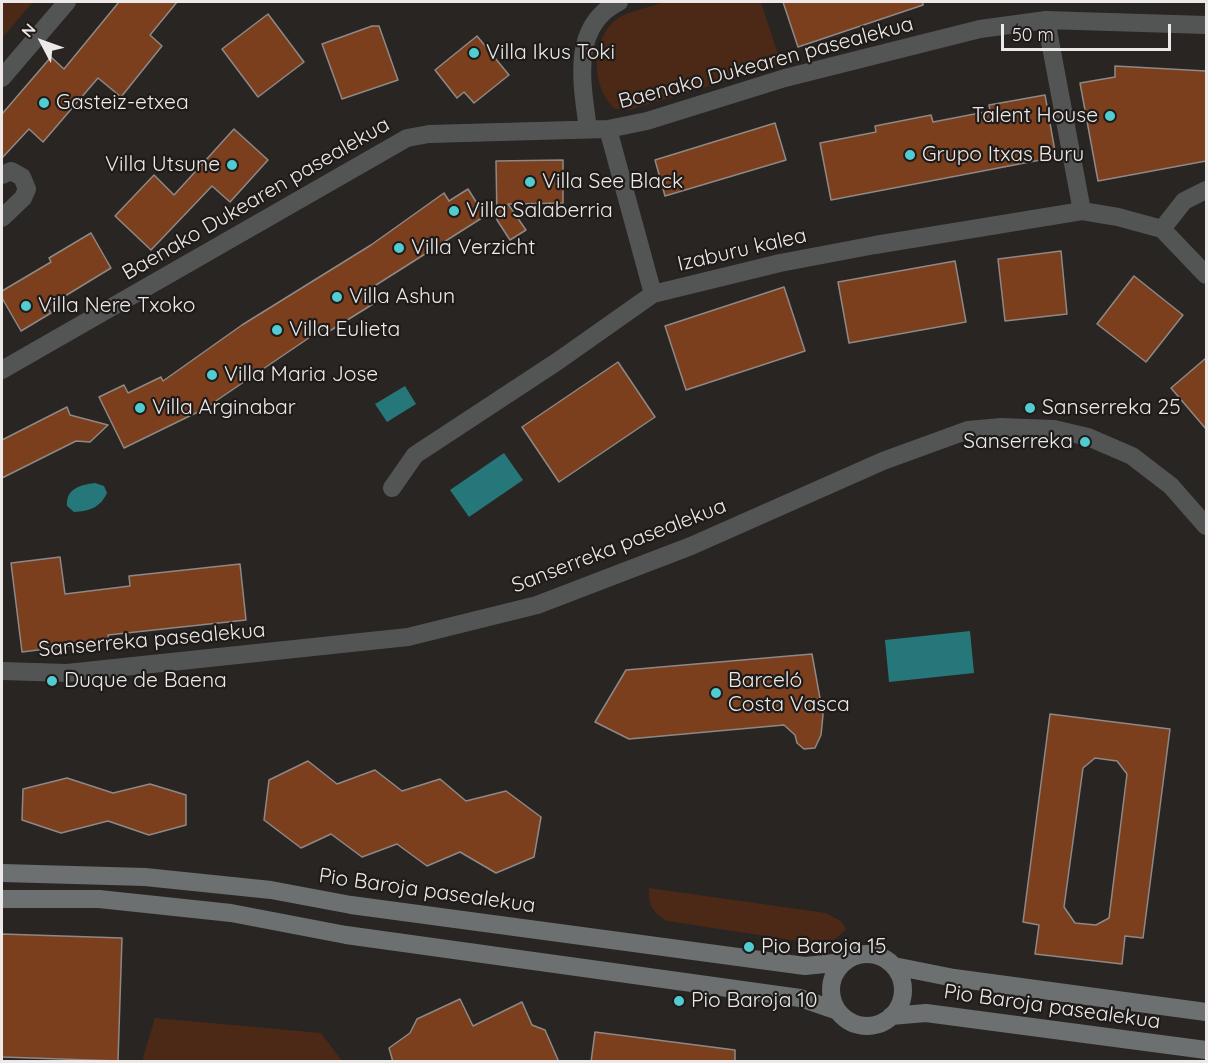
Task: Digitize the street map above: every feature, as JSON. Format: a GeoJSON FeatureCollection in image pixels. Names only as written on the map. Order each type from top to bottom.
{"type":"FeatureCollection","features":[{"type":"Feature","properties":{"kind":"main road","name":"Pio Baroja pasealekua"},"geometry":{"type":"LineString","coordinates":[[2,873],[145,877],[271,890],[351,905],[805,966],[844,962]]}},
{"type":"Feature","properties":{"kind":"main road"},"geometry":{"type":"LineString","coordinates":[[2,899],[99,899],[231,913],[346,935],[800,998],[838,1011]]}},
{"type":"Feature","properties":{"kind":"main road"},"geometry":{"type":"LineString","coordinates":[[862,954],[872,954],[880,956],[894,966],[902,983],[903,992],[901,1001],[891,1016],[883,1022],[863,1026],[845,1019],[833,1004],[831,986],[833,977],[844,962],[862,954]]}},
{"type":"Feature","properties":{"kind":"main road","name":"Pio Baroja pasealekua"},"geometry":{"type":"LineString","coordinates":[[894,966],[926,974],[1206,1012]]}},
{"type":"Feature","properties":{"kind":"main road","name":"Pio Baroja pasealekua"},"geometry":{"type":"LineString","coordinates":[[891,1016],[926,1012],[1206,1050]]}},
{"type":"Feature","properties":{"kind":"street"},"geometry":{"type":"LineString","coordinates":[[2,78],[67,2]]}},
{"type":"Feature","properties":{"kind":"street"},"geometry":{"type":"LineString","coordinates":[[588,129],[582,71],[584,47],[595,21],[607,7],[619,2]]}},
{"type":"Feature","properties":{"kind":"street"},"geometry":{"type":"LineString","coordinates":[[1046,20],[1082,211]]}},
{"type":"Feature","properties":{"kind":"street","name":"Baenako Dukearen pasealekua"},"geometry":{"type":"LineString","coordinates":[[2,370],[407,138],[429,134],[608,129],[887,52],[980,29],[1046,20],[1206,25]]}},
{"type":"Feature","properties":{"kind":"street"},"geometry":{"type":"LineString","coordinates":[[608,129],[653,294]]}},
{"type":"Feature","properties":{"kind":"street"},"geometry":{"type":"LineString","coordinates":[[2,175],[11,171],[22,177],[27,189],[23,198],[2,218]]}},
{"type":"Feature","properties":{"kind":"street"},"geometry":{"type":"LineString","coordinates":[[1206,190],[1184,201],[1162,229],[1206,275]]}},
{"type":"Feature","properties":{"kind":"street","name":"Izaburu kalea"},"geometry":{"type":"LineString","coordinates":[[392,488],[415,454],[558,361],[653,294],[780,263],[1082,211],[1118,217],[1162,229]]}},
{"type":"Feature","properties":{"kind":"street","name":"Sanserreka pasealekua"},"geometry":{"type":"LineString","coordinates":[[2,671],[67,673],[408,638],[526,608],[691,546],[883,461],[968,430],[1000,427],[1054,429],[1088,437],[1132,456],[1171,486],[1206,526]]}},
{"type":"Feature","properties":{"kind":"shaded area"},"geometry":{"type":"Polygon","coordinates":[[[2,2],[33,2],[2,38],[2,2]]]}},
{"type":"Feature","properties":{"kind":"shaded area"},"geometry":{"type":"Polygon","coordinates":[[[665,2],[761,2],[781,64],[629,110],[615,109],[601,88],[598,75],[597,62],[603,36],[610,25],[620,17],[665,2]]]}},
{"type":"Feature","properties":{"kind":"shaded area"},"geometry":{"type":"Polygon","coordinates":[[[649,888],[826,913],[842,922],[846,930],[835,939],[818,944],[667,921],[652,908],[649,888]]]}},
{"type":"Feature","properties":{"kind":"shaded area"},"geometry":{"type":"Polygon","coordinates":[[[155,1018],[321,1033],[342,1061],[142,1061],[155,1018]]]}},
{"type":"Feature","properties":{"kind":"water"},"geometry":{"type":"Polygon","coordinates":[[[405,386],[416,404],[387,422],[375,404],[405,386]]]}},
{"type":"Feature","properties":{"kind":"water"},"geometry":{"type":"Polygon","coordinates":[[[504,453],[523,480],[469,517],[450,490],[504,453]]]}},
{"type":"Feature","properties":{"kind":"water"},"geometry":{"type":"Polygon","coordinates":[[[95,483],[104,486],[107,493],[97,505],[89,510],[74,512],[67,506],[71,492],[84,485],[95,483]]]}},
{"type":"Feature","properties":{"kind":"water"},"geometry":{"type":"Polygon","coordinates":[[[970,631],[974,673],[889,682],[885,640],[970,631]]]}},
{"type":"Feature","properties":{"kind":"building"},"geometry":{"type":"Polygon","coordinates":[[[119,2],[177,2],[150,35],[162,46],[121,97],[98,78],[43,142],[29,129],[2,158],[2,114],[51,57],[64,69],[119,2]]]}},
{"type":"Feature","properties":{"kind":"building"},"geometry":{"type":"Polygon","coordinates":[[[783,2],[923,2],[923,5],[798,47],[783,2]]]}},
{"type":"Feature","properties":{"kind":"building"},"geometry":{"type":"Polygon","coordinates":[[[268,14],[304,62],[258,97],[222,49],[268,14]]]}},
{"type":"Feature","properties":{"kind":"building"},"geometry":{"type":"Polygon","coordinates":[[[372,26],[379,26],[398,80],[342,99],[322,44],[372,26]]]}},
{"type":"Feature","properties":{"kind":"building","name":"Villa Ikus Toki"},"geometry":{"type":"Polygon","coordinates":[[[477,36],[509,75],[474,103],[464,92],[457,98],[435,70],[477,36]]]}},
{"type":"Feature","properties":{"kind":"building","name":"Talent House"},"geometry":{"type":"Polygon","coordinates":[[[1115,66],[1206,71],[1206,161],[1098,181],[1080,83],[1115,77],[1115,66]]]}},
{"type":"Feature","properties":{"kind":"building"},"geometry":{"type":"Polygon","coordinates":[[[1045,95],[1056,157],[831,200],[820,143],[876,132],[875,126],[931,115],[933,122],[990,111],[989,105],[1045,95]]]}},
{"type":"Feature","properties":{"kind":"building"},"geometry":{"type":"Polygon","coordinates":[[[775,123],[786,160],[665,196],[655,160],[775,123]]]}},
{"type":"Feature","properties":{"kind":"building"},"geometry":{"type":"Polygon","coordinates":[[[234,129],[268,160],[230,202],[212,186],[151,250],[115,216],[154,175],[174,195],[234,129]]]}},
{"type":"Feature","properties":{"kind":"building","name":"Villa See Black"},"geometry":{"type":"Polygon","coordinates":[[[563,160],[563,203],[508,204],[526,230],[510,240],[497,220],[496,161],[563,160]]]}},
{"type":"Feature","properties":{"kind":"building"},"geometry":{"type":"Polygon","coordinates":[[[468,189],[485,216],[365,292],[373,304],[328,332],[325,327],[204,409],[124,448],[99,397],[124,385],[128,393],[161,377],[163,381],[242,325],[371,245],[444,193],[449,201],[468,189]]]}},
{"type":"Feature","properties":{"kind":"building"},"geometry":{"type":"Polygon","coordinates":[[[91,233],[111,268],[47,307],[51,313],[21,331],[2,298],[2,291],[51,262],[49,258],[91,233]]]}},
{"type":"Feature","properties":{"kind":"building"},"geometry":{"type":"Polygon","coordinates":[[[1061,251],[1067,314],[1005,321],[998,259],[1061,251]]]}},
{"type":"Feature","properties":{"kind":"building"},"geometry":{"type":"Polygon","coordinates":[[[955,261],[966,322],[849,343],[838,282],[955,261]]]}},
{"type":"Feature","properties":{"kind":"building"},"geometry":{"type":"Polygon","coordinates":[[[1134,276],[1183,315],[1146,362],[1097,324],[1134,276]]]}},
{"type":"Feature","properties":{"kind":"building"},"geometry":{"type":"Polygon","coordinates":[[[784,287],[805,351],[686,390],[665,326],[784,287]]]}},
{"type":"Feature","properties":{"kind":"building"},"geometry":{"type":"Polygon","coordinates":[[[1206,358],[1206,429],[1171,388],[1206,358]]]}},
{"type":"Feature","properties":{"kind":"building"},"geometry":{"type":"Polygon","coordinates":[[[618,362],[655,417],[559,482],[522,427],[618,362]]]}},
{"type":"Feature","properties":{"kind":"building"},"geometry":{"type":"Polygon","coordinates":[[[67,407],[70,415],[108,425],[90,442],[76,441],[2,478],[2,440],[67,407]]]}},
{"type":"Feature","properties":{"kind":"building"},"geometry":{"type":"Polygon","coordinates":[[[60,557],[65,594],[130,586],[129,576],[240,564],[246,620],[108,635],[109,641],[22,652],[11,563],[60,557]]]}},
{"type":"Feature","properties":{"kind":"building","name":"Barceló Costa Vasca"},"geometry":{"type":"Polygon","coordinates":[[[812,654],[823,715],[821,735],[815,748],[804,749],[797,743],[795,735],[784,725],[629,739],[595,722],[626,670],[812,654]]]}},
{"type":"Feature","properties":{"kind":"building"},"geometry":{"type":"Polygon","coordinates":[[[1050,714],[1170,729],[1143,938],[1125,936],[1122,964],[1035,954],[1039,925],[1023,922],[1050,714]],[[1095,758],[1083,768],[1064,907],[1075,923],[1096,925],[1109,918],[1127,774],[1117,761],[1095,758]]]}},
{"type":"Feature","properties":{"kind":"building"},"geometry":{"type":"Polygon","coordinates":[[[308,761],[337,784],[375,770],[402,791],[440,779],[466,801],[506,791],[541,817],[534,857],[496,873],[460,852],[427,866],[397,844],[362,857],[331,834],[301,848],[264,820],[269,780],[308,761]]]}},
{"type":"Feature","properties":{"kind":"building"},"geometry":{"type":"Polygon","coordinates":[[[67,778],[113,793],[150,784],[186,795],[186,825],[149,835],[108,821],[61,833],[22,820],[23,789],[67,778]]]}},
{"type":"Feature","properties":{"kind":"building"},"geometry":{"type":"Polygon","coordinates":[[[2,934],[122,938],[118,1061],[2,1057],[2,934]]]}},
{"type":"Feature","properties":{"kind":"building"},"geometry":{"type":"Polygon","coordinates":[[[460,999],[473,1026],[522,1002],[532,1025],[545,1030],[559,1062],[393,1062],[389,1048],[410,1033],[417,1019],[460,999]]]}},
{"type":"Feature","properties":{"kind":"building"},"geometry":{"type":"Polygon","coordinates":[[[595,1032],[735,1050],[735,1062],[591,1062],[595,1032]]]}},
{"type":"Feature","properties":{"kind":"place","name":"Villa Ikus Toki"},"geometry":{"type":"Point","coordinates":[474,53]}},
{"type":"Feature","properties":{"kind":"place","name":"Gasteiz-etxea"},"geometry":{"type":"Point","coordinates":[44,103]}},
{"type":"Feature","properties":{"kind":"place","name":"Talent House"},"geometry":{"type":"Point","coordinates":[1110,116]}},
{"type":"Feature","properties":{"kind":"place","name":"Grupo Itxas Buru"},"geometry":{"type":"Point","coordinates":[910,155]}},
{"type":"Feature","properties":{"kind":"place","name":"Villa Utsune"},"geometry":{"type":"Point","coordinates":[232,165]}},
{"type":"Feature","properties":{"kind":"place","name":"Villa See Black"},"geometry":{"type":"Point","coordinates":[530,182]}},
{"type":"Feature","properties":{"kind":"place","name":"Villa Salaberria"},"geometry":{"type":"Point","coordinates":[454,211]}},
{"type":"Feature","properties":{"kind":"place","name":"Villa Verzicht"},"geometry":{"type":"Point","coordinates":[399,248]}},
{"type":"Feature","properties":{"kind":"place","name":"Villa Ashun"},"geometry":{"type":"Point","coordinates":[337,297]}},
{"type":"Feature","properties":{"kind":"place","name":"Villa Nere Txoko"},"geometry":{"type":"Point","coordinates":[26,306]}},
{"type":"Feature","properties":{"kind":"place","name":"Villa Eulieta"},"geometry":{"type":"Point","coordinates":[277,330]}},
{"type":"Feature","properties":{"kind":"place","name":"Villa Maria Jose"},"geometry":{"type":"Point","coordinates":[212,375]}},
{"type":"Feature","properties":{"kind":"place","name":"Villa Arginabar"},"geometry":{"type":"Point","coordinates":[140,408]}},
{"type":"Feature","properties":{"kind":"place","name":"Sanserreka 25"},"geometry":{"type":"Point","coordinates":[1030,408]}},
{"type":"Feature","properties":{"kind":"place","name":"Sanserreka"},"geometry":{"type":"Point","coordinates":[1085,442]}},
{"type":"Feature","properties":{"kind":"place","name":"Duque de Baena"},"geometry":{"type":"Point","coordinates":[52,681]}},
{"type":"Feature","properties":{"kind":"place","name":"Barceló Costa Vasca"},"geometry":{"type":"Point","coordinates":[716,693]}},
{"type":"Feature","properties":{"kind":"place","name":"Pio Baroja 15"},"geometry":{"type":"Point","coordinates":[749,947]}},
{"type":"Feature","properties":{"kind":"place","name":"Pio Baroja 10"},"geometry":{"type":"Point","coordinates":[679,1001]}}]}
